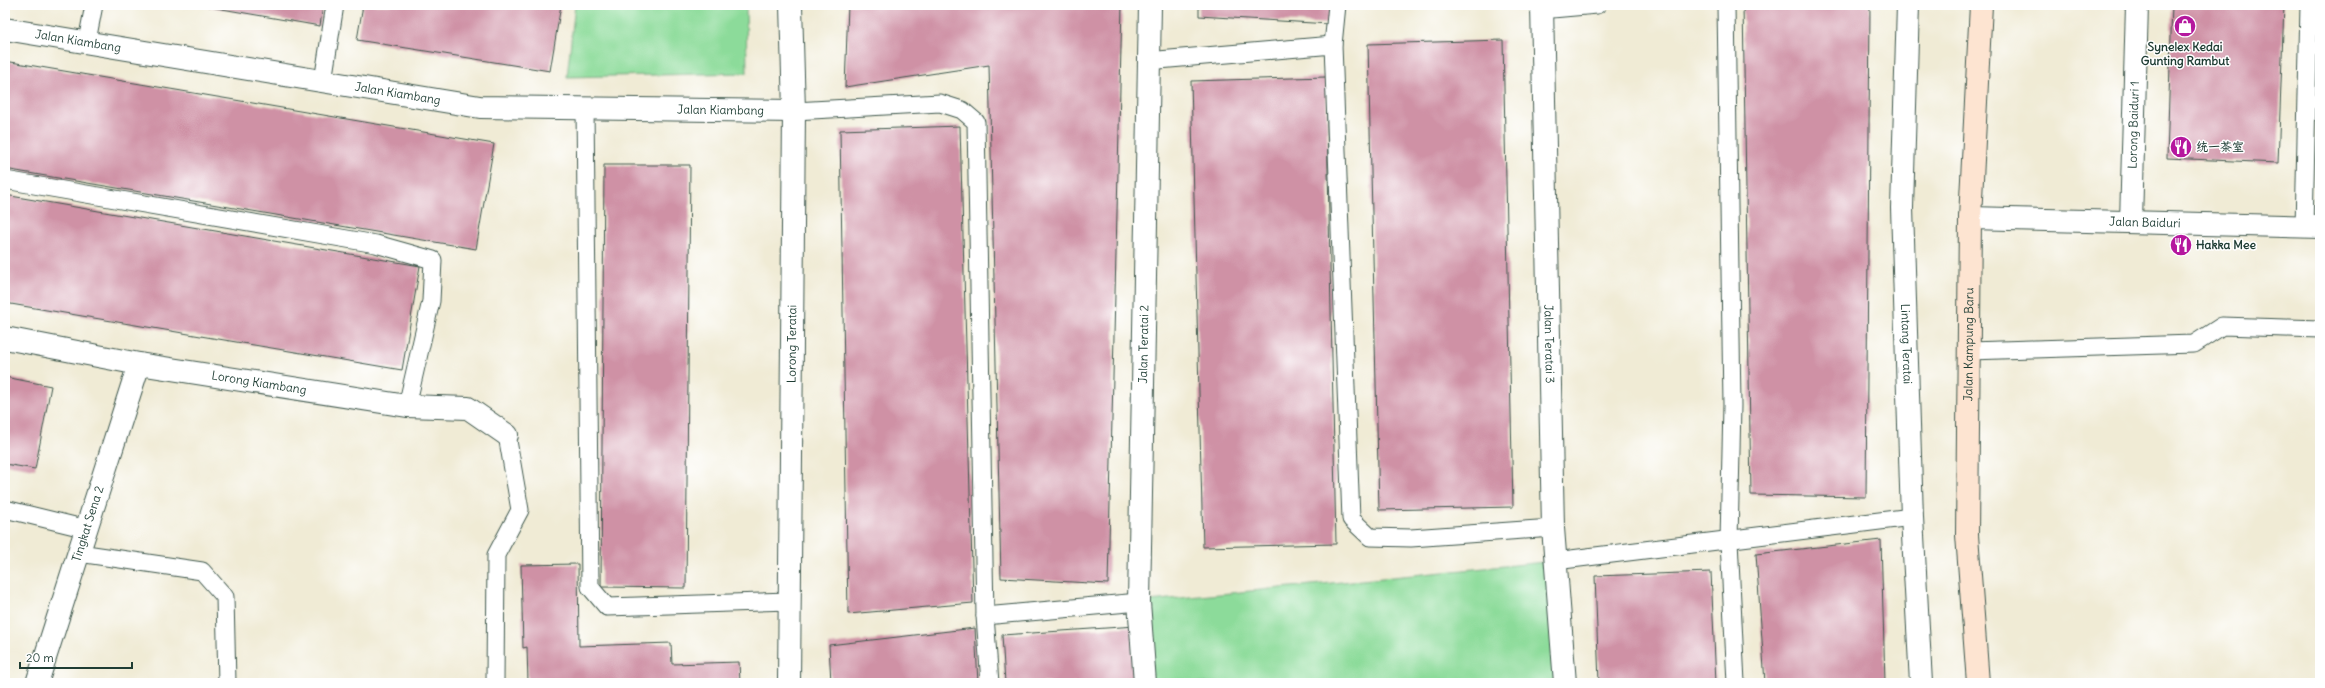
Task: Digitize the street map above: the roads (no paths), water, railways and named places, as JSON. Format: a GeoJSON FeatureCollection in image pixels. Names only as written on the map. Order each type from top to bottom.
{"type":"FeatureCollection","features":[{"type":"Feature","properties":{"kind":"street","name":"Lorong Teratai"},"geometry":{"type":"LineString","coordinates":[[789,683],[794,111],[791,5]]}},
{"type":"Feature","properties":{"kind":"street","name":"Jalan Teratai 2"},"geometry":{"type":"LineString","coordinates":[[1145,683],[1139,602],[1147,61],[1150,5]]}},
{"type":"Feature","properties":{"kind":"street","name":"Lintang Teratai"},"geometry":{"type":"LineString","coordinates":[[1908,5],[1902,208],[1912,517],[1921,683]]}},
{"type":"Feature","properties":{"kind":"street","name":"Jalan Kampung Baru"},"geometry":{"type":"LineString","coordinates":[[1978,683],[1967,535],[1970,351],[1970,218],[1982,5]]}},
{"type":"Feature","properties":{"kind":"street","name":"Lorong Baiduri 1"},"geometry":{"type":"LineString","coordinates":[[2131,222],[2137,5]]}},
{"type":"Feature","properties":{"kind":"street","name":"Jalan Teratai 3"},"geometry":{"type":"LineString","coordinates":[[1541,7],[1553,528],[1565,683]]}},
{"type":"Feature","properties":{"kind":"street","name":"Jalan Kiambang"},"geometry":{"type":"LineString","coordinates":[[5,29],[87,41],[480,106],[794,111]]}},
{"type":"Feature","properties":{"kind":"street","name":"Jalan Baiduri"},"geometry":{"type":"LineString","coordinates":[[1970,218],[2312,227]]}},
{"type":"Feature","properties":{"kind":"street","name":"Lorong Kiambang"},"geometry":{"type":"LineString","coordinates":[[5,338],[139,364],[407,406],[468,408],[507,435]]}},
{"type":"Feature","properties":{"kind":"street","name":"Tingkat Sena 2"},"geometry":{"type":"LineString","coordinates":[[37,683],[139,364]]}},
{"type":"Feature","properties":{"kind":"lane"},"geometry":{"type":"LineString","coordinates":[[87,41],[94,5]]}},
{"type":"Feature","properties":{"kind":"lane"},"geometry":{"type":"LineString","coordinates":[[323,81],[335,5]]}},
{"type":"Feature","properties":{"kind":"lane"},"geometry":{"type":"LineString","coordinates":[[1338,5],[1333,45],[1350,519],[1370,537],[1411,538],[1553,528]]}},
{"type":"Feature","properties":{"kind":"lane"},"geometry":{"type":"LineString","coordinates":[[1541,7],[1598,5]]}},
{"type":"Feature","properties":{"kind":"lane"},"geometry":{"type":"LineString","coordinates":[[1726,5],[1732,405],[1729,541],[1736,683]]}},
{"type":"Feature","properties":{"kind":"lane"},"geometry":{"type":"LineString","coordinates":[[2309,5],[2312,227]]}},
{"type":"Feature","properties":{"kind":"lane"},"geometry":{"type":"LineString","coordinates":[[1147,61],[1333,45]]}},
{"type":"Feature","properties":{"kind":"lane"},"geometry":{"type":"LineString","coordinates":[[794,111],[940,103],[962,110],[976,122],[985,616],[990,683]]}},
{"type":"Feature","properties":{"kind":"lane"},"geometry":{"type":"LineString","coordinates":[[584,108],[590,587],[608,607],[790,602]]}},
{"type":"Feature","properties":{"kind":"lane"},"geometry":{"type":"LineString","coordinates":[[5,180],[376,244],[433,260],[431,301],[407,406]]}},
{"type":"Feature","properties":{"kind":"lane"},"geometry":{"type":"LineString","coordinates":[[1970,351],[2194,344],[2222,326],[2320,329]]}},
{"type":"Feature","properties":{"kind":"lane"},"geometry":{"type":"LineString","coordinates":[[495,683],[496,554],[520,510],[507,435]]}},
{"type":"Feature","properties":{"kind":"lane"},"geometry":{"type":"LineString","coordinates":[[5,509],[87,529]]}},
{"type":"Feature","properties":{"kind":"lane"},"geometry":{"type":"LineString","coordinates":[[1555,561],[1729,541],[1912,517]]}},
{"type":"Feature","properties":{"kind":"lane"},"geometry":{"type":"LineString","coordinates":[[79,553],[202,571],[225,596],[227,683]]}},
{"type":"Feature","properties":{"kind":"lane"},"geometry":{"type":"LineString","coordinates":[[985,616],[1139,602]]}},
{"type":"Feature","properties":{"kind":"place","name":"Synelex Kedai Gunting Rambut"},"geometry":{"type":"Point","coordinates":[2185,26]}},
{"type":"Feature","properties":{"kind":"place","name":"统一茶室"},"geometry":{"type":"Point","coordinates":[2181,147]}},
{"type":"Feature","properties":{"kind":"place","name":"Hakka Mee"},"geometry":{"type":"Point","coordinates":[2181,245]}}]}
